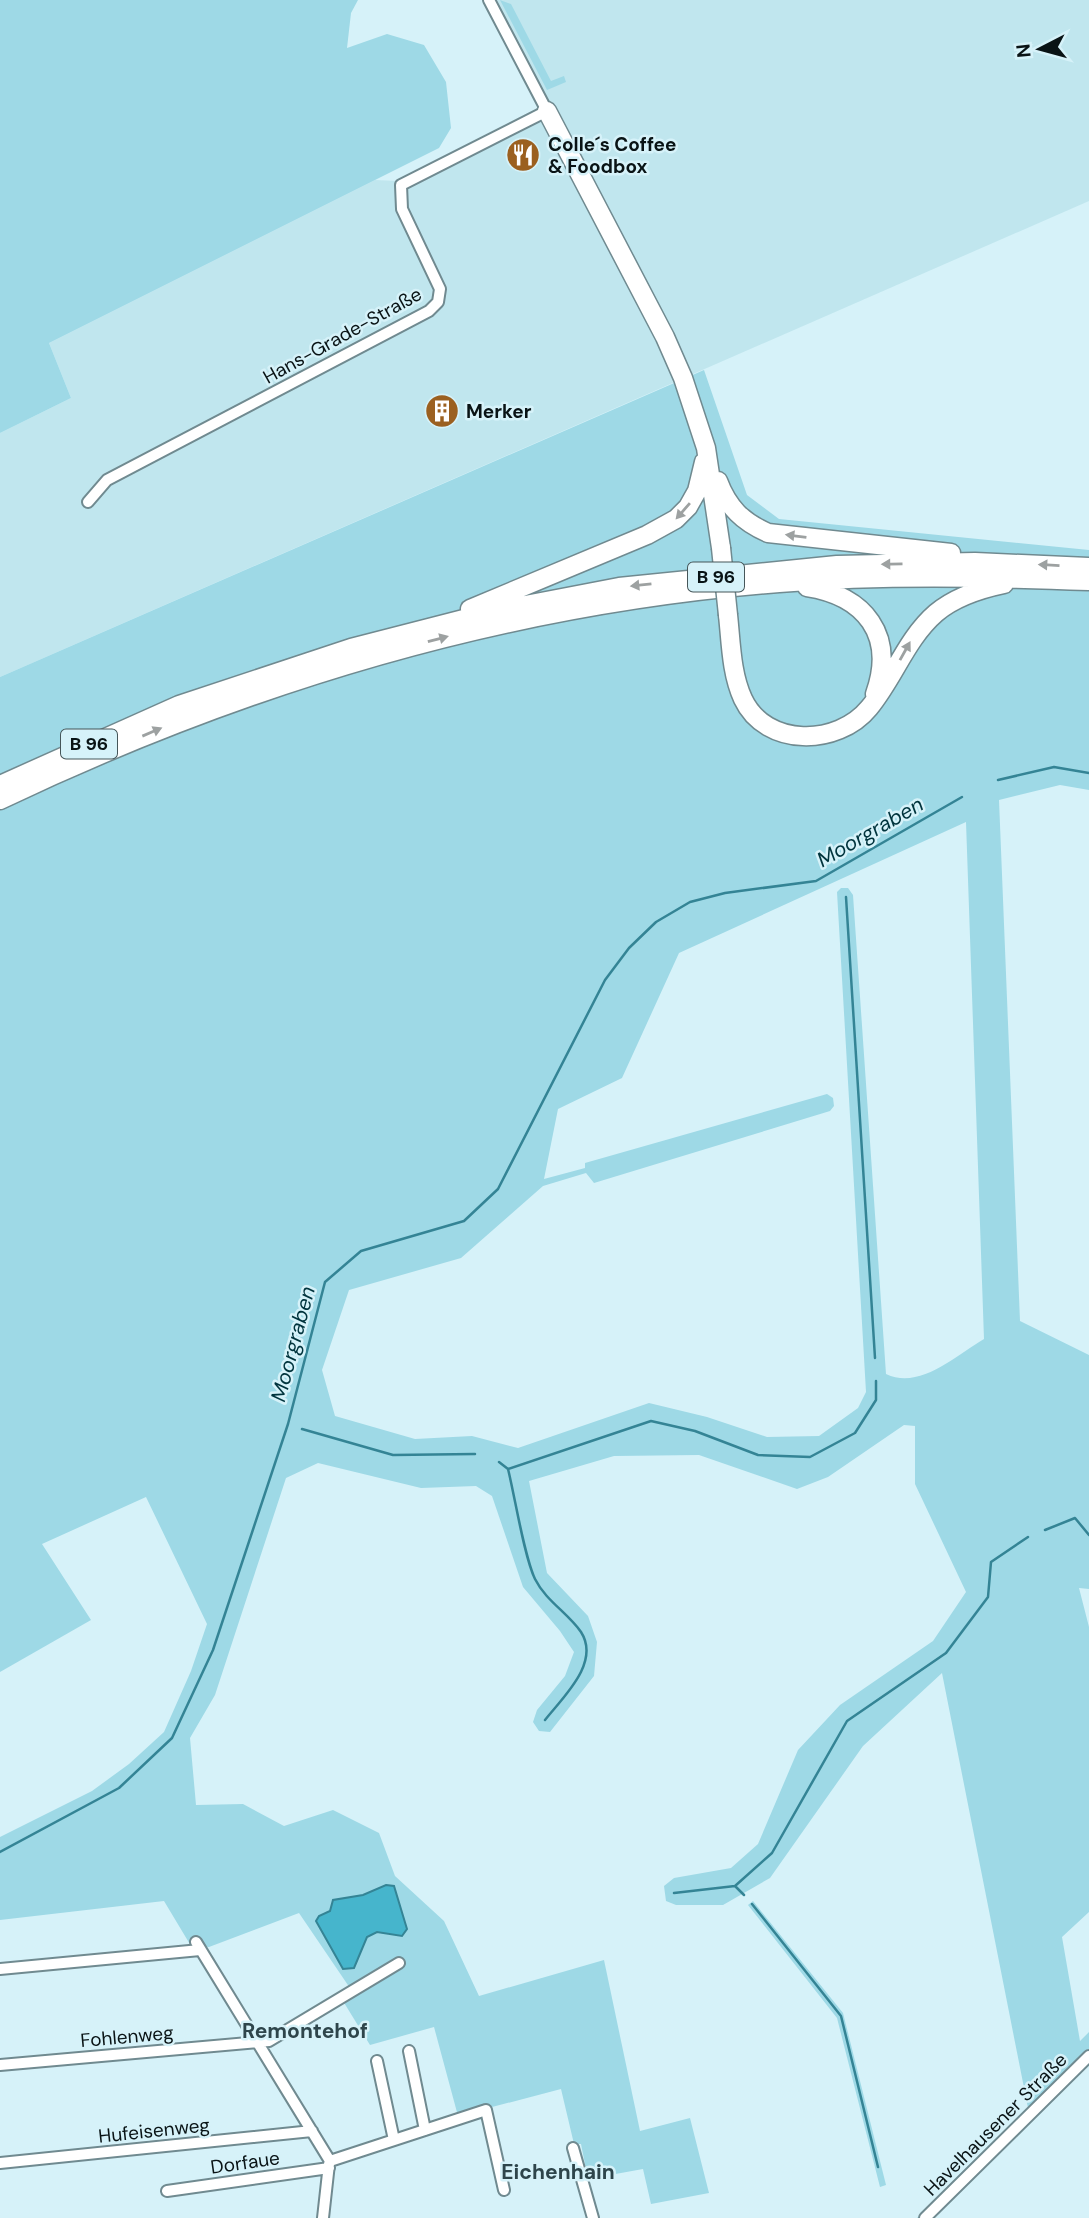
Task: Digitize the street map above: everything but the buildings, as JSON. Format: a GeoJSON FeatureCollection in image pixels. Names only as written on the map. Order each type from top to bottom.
{"type":"FeatureCollection","features":[{"type":"Feature","properties":{"kind":"highway"},"geometry":{"type":"LineString","coordinates":[[547,111],[665,337],[683,378],[728,504],[751,525],[768,533],[974,555],[1009,563]]}},
{"type":"Feature","properties":{"kind":"highway"},"geometry":{"type":"LineString","coordinates":[[706,448],[738,684],[751,712],[764,723],[792,734],[811,737],[841,730],[869,709],[910,643],[938,611],[960,597],[985,588],[1028,579]]}},
{"type":"Feature","properties":{"kind":"highway"},"geometry":{"type":"LineString","coordinates":[[426,628],[647,535],[676,519],[688,507],[697,491],[703,476],[706,448]]}},
{"type":"Feature","properties":{"kind":"highway","name":"B 96"},"geometry":{"type":"LineString","coordinates":[[0,785],[179,705],[351,648],[426,628],[619,587],[837,565],[1009,563],[1089,567]]}},
{"type":"Feature","properties":{"kind":"highway","name":"B 96"},"geometry":{"type":"LineString","coordinates":[[0,800],[184,719],[356,661],[464,633],[615,602],[776,583],[982,576],[1089,582]]}},
{"type":"Feature","properties":{"kind":"highway"},"geometry":{"type":"LineString","coordinates":[[776,583],[828,590],[847,598],[872,623],[880,641],[882,663],[869,709]]}},
{"type":"Feature","properties":{"kind":"street"},"geometry":{"type":"LineString","coordinates":[[489,0],[547,111]]}},
{"type":"Feature","properties":{"kind":"street","name":"Hans-Grade-Straße"},"geometry":{"type":"LineString","coordinates":[[88,502],[107,480],[429,311],[438,302],[440,289],[402,209],[401,185],[547,111]]}},
{"type":"Feature","properties":{"kind":"street"},"geometry":{"type":"LineString","coordinates":[[0,1969],[198,1946],[312,2131],[329,2164],[323,2218]]}},
{"type":"Feature","properties":{"kind":"street"},"geometry":{"type":"LineString","coordinates":[[257,2042],[269,2041],[399,1963]]}},
{"type":"Feature","properties":{"kind":"street","name":"Fohlenweg"},"geometry":{"type":"LineString","coordinates":[[0,2065],[257,2042]]}},
{"type":"Feature","properties":{"kind":"street"},"geometry":{"type":"LineString","coordinates":[[409,2051],[425,2130]]}},
{"type":"Feature","properties":{"kind":"street","name":"Havelhausener Straße"},"geometry":{"type":"LineString","coordinates":[[925,2218],[1089,2056]]}},
{"type":"Feature","properties":{"kind":"street"},"geometry":{"type":"LineString","coordinates":[[377,2062],[394,2140]]}},
{"type":"Feature","properties":{"kind":"street","name":"Dorfaue"},"geometry":{"type":"LineString","coordinates":[[167,2190],[329,2164],[486,2110],[503,2190]]}},
{"type":"Feature","properties":{"kind":"street","name":"Hufeisenweg"},"geometry":{"type":"LineString","coordinates":[[0,2163],[312,2131]]}},
{"type":"Feature","properties":{"kind":"street"},"geometry":{"type":"LineString","coordinates":[[573,2148],[593,2218]]}},
{"type":"Feature","properties":{"kind":"shaded area"},"geometry":{"type":"Polygon","coordinates":[[[0,0],[358,0],[351,13],[347,48],[387,34],[424,45],[446,82],[451,128],[439,148],[49,343],[71,398],[0,433],[0,0]]]}},
{"type":"Feature","properties":{"kind":"shaded area"},"geometry":{"type":"Polygon","coordinates":[[[489,0],[1089,0],[1089,201],[0,677],[0,433],[71,398],[49,343],[375,180],[398,181],[547,112],[489,0]]]}},
{"type":"Feature","properties":{"kind":"shaded area"},"geometry":{"type":"Polygon","coordinates":[[[500,0],[511,4],[551,81],[564,76],[566,82],[547,90],[500,0]]]}},
{"type":"Feature","properties":{"kind":"shaded area"},"geometry":{"type":"Polygon","coordinates":[[[704,370],[747,495],[779,519],[1089,550],[1089,790],[1060,785],[999,800],[1020,1321],[1089,1355],[1089,1589],[1079,1588],[1089,1627],[1089,1912],[1062,1937],[1080,2041],[1089,2032],[1089,2060],[934,2218],[917,2218],[1028,2108],[942,1673],[863,1746],[770,1878],[723,1905],[676,1905],[666,1901],[664,1886],[674,1878],[731,1868],[758,1844],[798,1750],[840,1705],[933,1641],[966,1592],[915,1484],[915,1426],[904,1425],[828,1477],[797,1489],[699,1455],[614,1456],[529,1481],[547,1573],[588,1616],[597,1642],[594,1676],[550,1732],[539,1731],[533,1722],[537,1710],[565,1676],[574,1652],[523,1587],[492,1496],[476,1486],[421,1488],[318,1463],[286,1478],[215,1695],[190,1738],[196,1805],[243,1804],[284,1826],[333,1810],[379,1833],[395,1876],[444,1921],[479,1996],[604,1960],[640,2131],[690,2118],[709,2193],[651,2204],[643,2169],[588,2179],[581,2144],[574,2144],[561,2089],[458,2116],[434,2027],[370,2045],[343,2001],[354,1994],[299,1913],[209,1947],[191,1946],[164,1901],[0,1920],[0,1837],[92,1791],[129,1764],[164,1732],[191,1671],[207,1624],[146,1497],[42,1544],[91,1620],[0,1672],[0,677],[704,370]],[[966,822],[679,953],[622,1078],[558,1109],[544,1179],[585,1168],[585,1163],[827,1094],[833,1098],[834,1106],[830,1111],[594,1183],[586,1173],[543,1186],[461,1258],[349,1290],[322,1370],[335,1416],[415,1439],[472,1436],[518,1448],[649,1403],[707,1417],[767,1437],[819,1436],[858,1408],[866,1392],[837,892],[841,888],[848,888],[853,895],[886,1374],[912,1378],[924,1374],[949,1362],[984,1339],[966,822]]]}},
{"type":"Feature","properties":{"kind":"shaded area"},"geometry":{"type":"Polygon","coordinates":[[[386,1885],[394,1886],[407,1929],[402,1936],[377,1932],[367,1937],[354,1968],[343,1969],[316,1921],[319,1916],[330,1911],[333,1900],[363,1895],[386,1885]]]}},
{"type":"Feature","properties":{"kind":"shaded area"},"geometry":{"type":"Polygon","coordinates":[[[753,1901],[843,2013],[886,2185],[880,2187],[837,2018],[748,1905],[753,1901]]]}},
{"type":"Feature","properties":{"kind":"waterway","name":"Moorgraben"},"geometry":{"type":"LineString","coordinates":[[998,780],[1054,767],[1089,773]]}},
{"type":"Feature","properties":{"kind":"waterway","name":"Moorgraben"},"geometry":{"type":"LineString","coordinates":[[0,1852],[119,1788],[172,1738],[213,1650],[288,1424],[325,1282],[361,1251],[464,1221],[498,1189],[605,980],[629,948],[656,922],[690,902],[725,893],[816,881],[962,797]]}},
{"type":"Feature","properties":{"kind":"waterway"},"geometry":{"type":"LineString","coordinates":[[846,897],[875,1358]]}},
{"type":"Feature","properties":{"kind":"waterway"},"geometry":{"type":"LineString","coordinates":[[499,1462],[508,1469],[651,1421],[695,1431],[758,1455],[810,1457],[855,1433],[876,1400],[876,1381]]}},
{"type":"Feature","properties":{"kind":"waterway"},"geometry":{"type":"LineString","coordinates":[[302,1429],[393,1455],[475,1454]]}},
{"type":"Feature","properties":{"kind":"waterway"},"geometry":{"type":"LineString","coordinates":[[508,1469],[523,1541],[535,1579],[545,1594],[576,1625],[586,1644],[583,1668],[569,1691],[545,1720]]}},
{"type":"Feature","properties":{"kind":"waterway"},"geometry":{"type":"LineString","coordinates":[[1045,1530],[1075,1518],[1089,1535]]}},
{"type":"Feature","properties":{"kind":"waterway"},"geometry":{"type":"LineString","coordinates":[[674,1893],[735,1886],[772,1853],[847,1721],[946,1653],[988,1597],[991,1562],[1028,1537]]}},
{"type":"Feature","properties":{"kind":"waterway"},"geometry":{"type":"LineString","coordinates":[[735,1886],[744,1895]]}},
{"type":"Feature","properties":{"kind":"waterway"},"geometry":{"type":"LineString","coordinates":[[752,1904],[841,2016],[878,2167]]}},
{"type":"Feature","properties":{"kind":"place","name":"Colle´s Coffee & Foodbox"},"geometry":{"type":"Point","coordinates":[523,155]}},
{"type":"Feature","properties":{"kind":"place","name":"Merker"},"geometry":{"type":"Point","coordinates":[442,411]}},
{"type":"Feature","properties":{"kind":"district","name":"Remontehof"},"geometry":{"type":"Point","coordinates":[305,2031]}},
{"type":"Feature","properties":{"kind":"district","name":"Eichenhain"},"geometry":{"type":"Point","coordinates":[558,2172]}}]}
